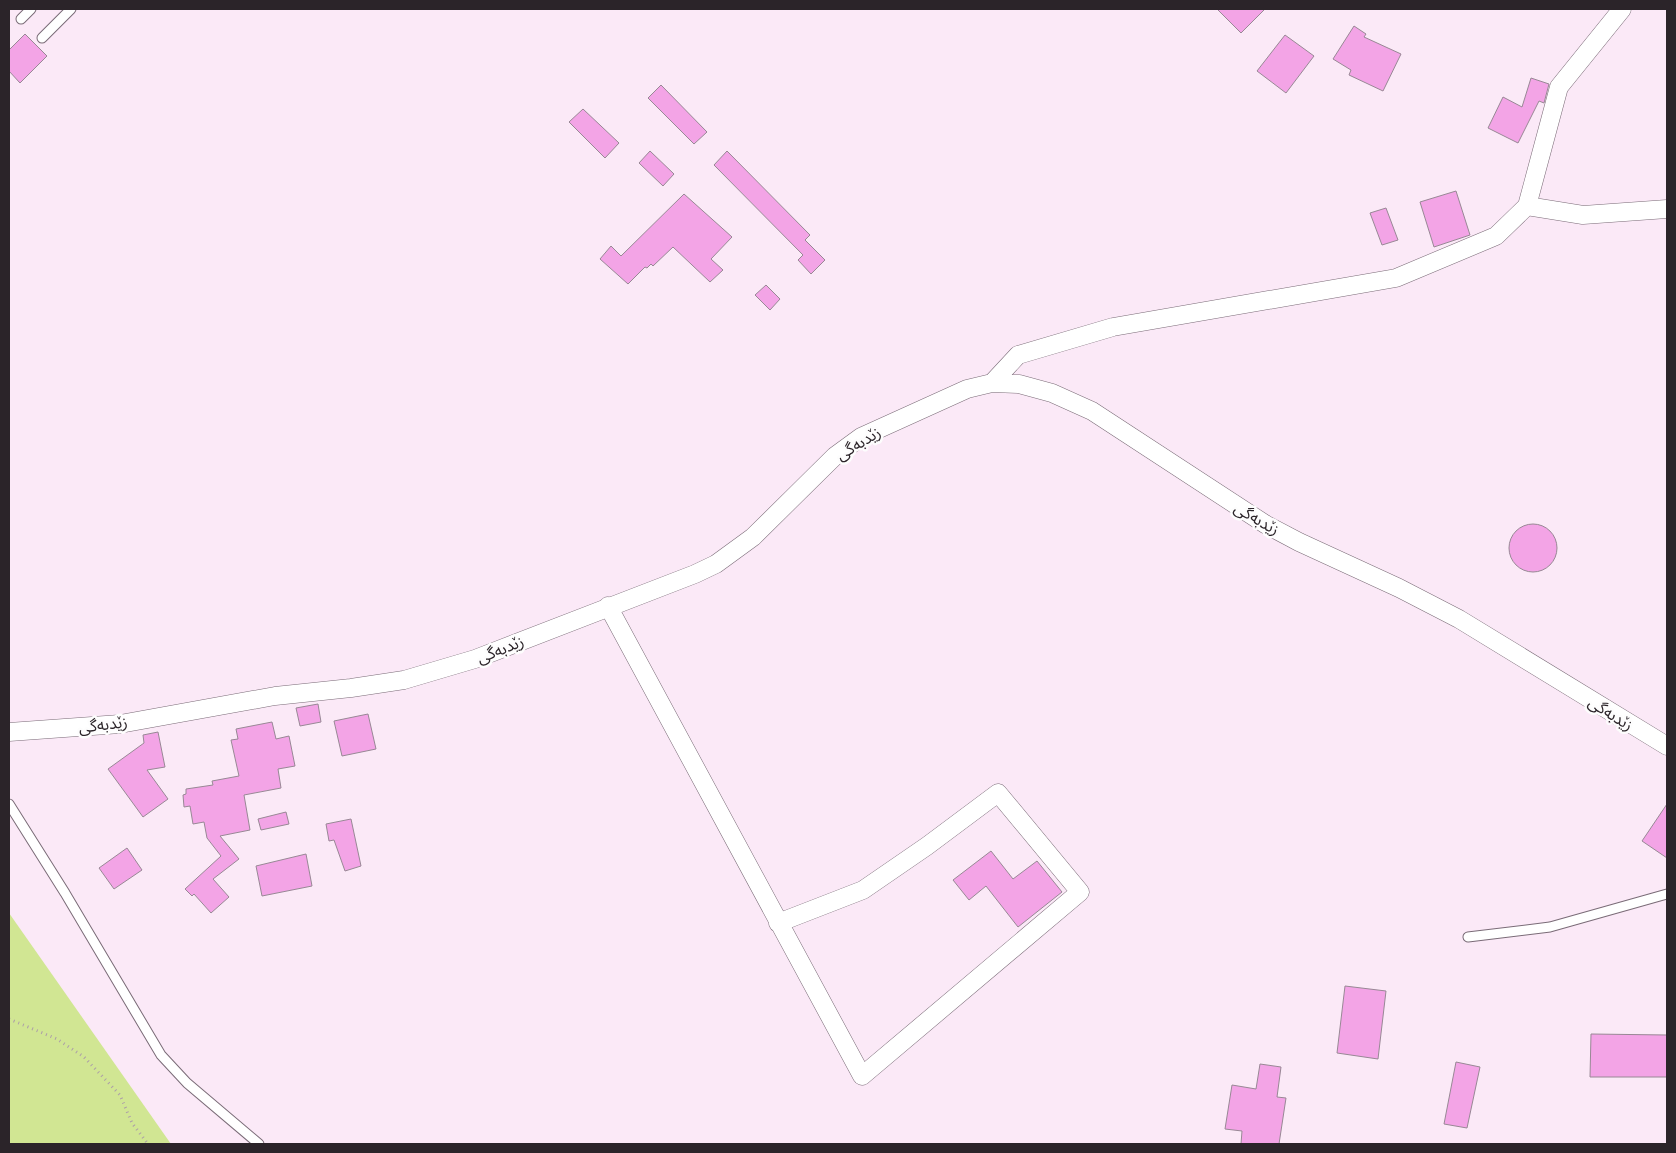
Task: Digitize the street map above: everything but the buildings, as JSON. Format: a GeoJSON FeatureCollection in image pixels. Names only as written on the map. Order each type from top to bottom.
{"type":"FeatureCollection","features":[{"type":"Feature","properties":{"kind":"street"},"geometry":{"type":"LineString","coordinates":[[992,383],[1018,355],[1113,327],[1396,278],[1496,236],[1527,206],[1558,87],[1622,9]]}},
{"type":"Feature","properties":{"kind":"street"},"geometry":{"type":"LineString","coordinates":[[1527,206],[1583,215],[1667,209]]}},
{"type":"Feature","properties":{"kind":"street","name":"زێدبەگی"},"geometry":{"type":"LineString","coordinates":[[9,732],[120,724],[275,696],[404,680],[475,659],[608,606],[695,574],[735,551],[753,536],[835,456],[861,437],[967,389],[1006,382],[1032,387],[1092,411],[1265,524],[1459,619],[1667,746]]}},
{"type":"Feature","properties":{"kind":"street"},"geometry":{"type":"LineString","coordinates":[[608,606],[778,923],[862,1076],[1080,892],[998,793],[927,846],[863,890],[778,923]]}},
{"type":"Feature","properties":{"kind":"lane"},"geometry":{"type":"LineString","coordinates":[[21,19],[31,9]]}},
{"type":"Feature","properties":{"kind":"lane"},"geometry":{"type":"LineString","coordinates":[[42,38],[70,9]]}},
{"type":"Feature","properties":{"kind":"lane"},"geometry":{"type":"LineString","coordinates":[[9,804],[65,893],[161,1055],[194,1089],[259,1144]]}},
{"type":"Feature","properties":{"kind":"lane"},"geometry":{"type":"LineString","coordinates":[[1468,936],[1550,927],[1667,894]]}},
{"type":"Feature","properties":{"kind":"path"},"geometry":{"type":"LineString","coordinates":[[9,1019],[57,1039],[84,1057],[120,1095],[132,1123],[148,1144]]}},
{"type":"Feature","properties":{"kind":"green space"},"geometry":{"type":"Polygon","coordinates":[[[9,913],[171,1144],[9,1144],[9,913]]]}}]}
